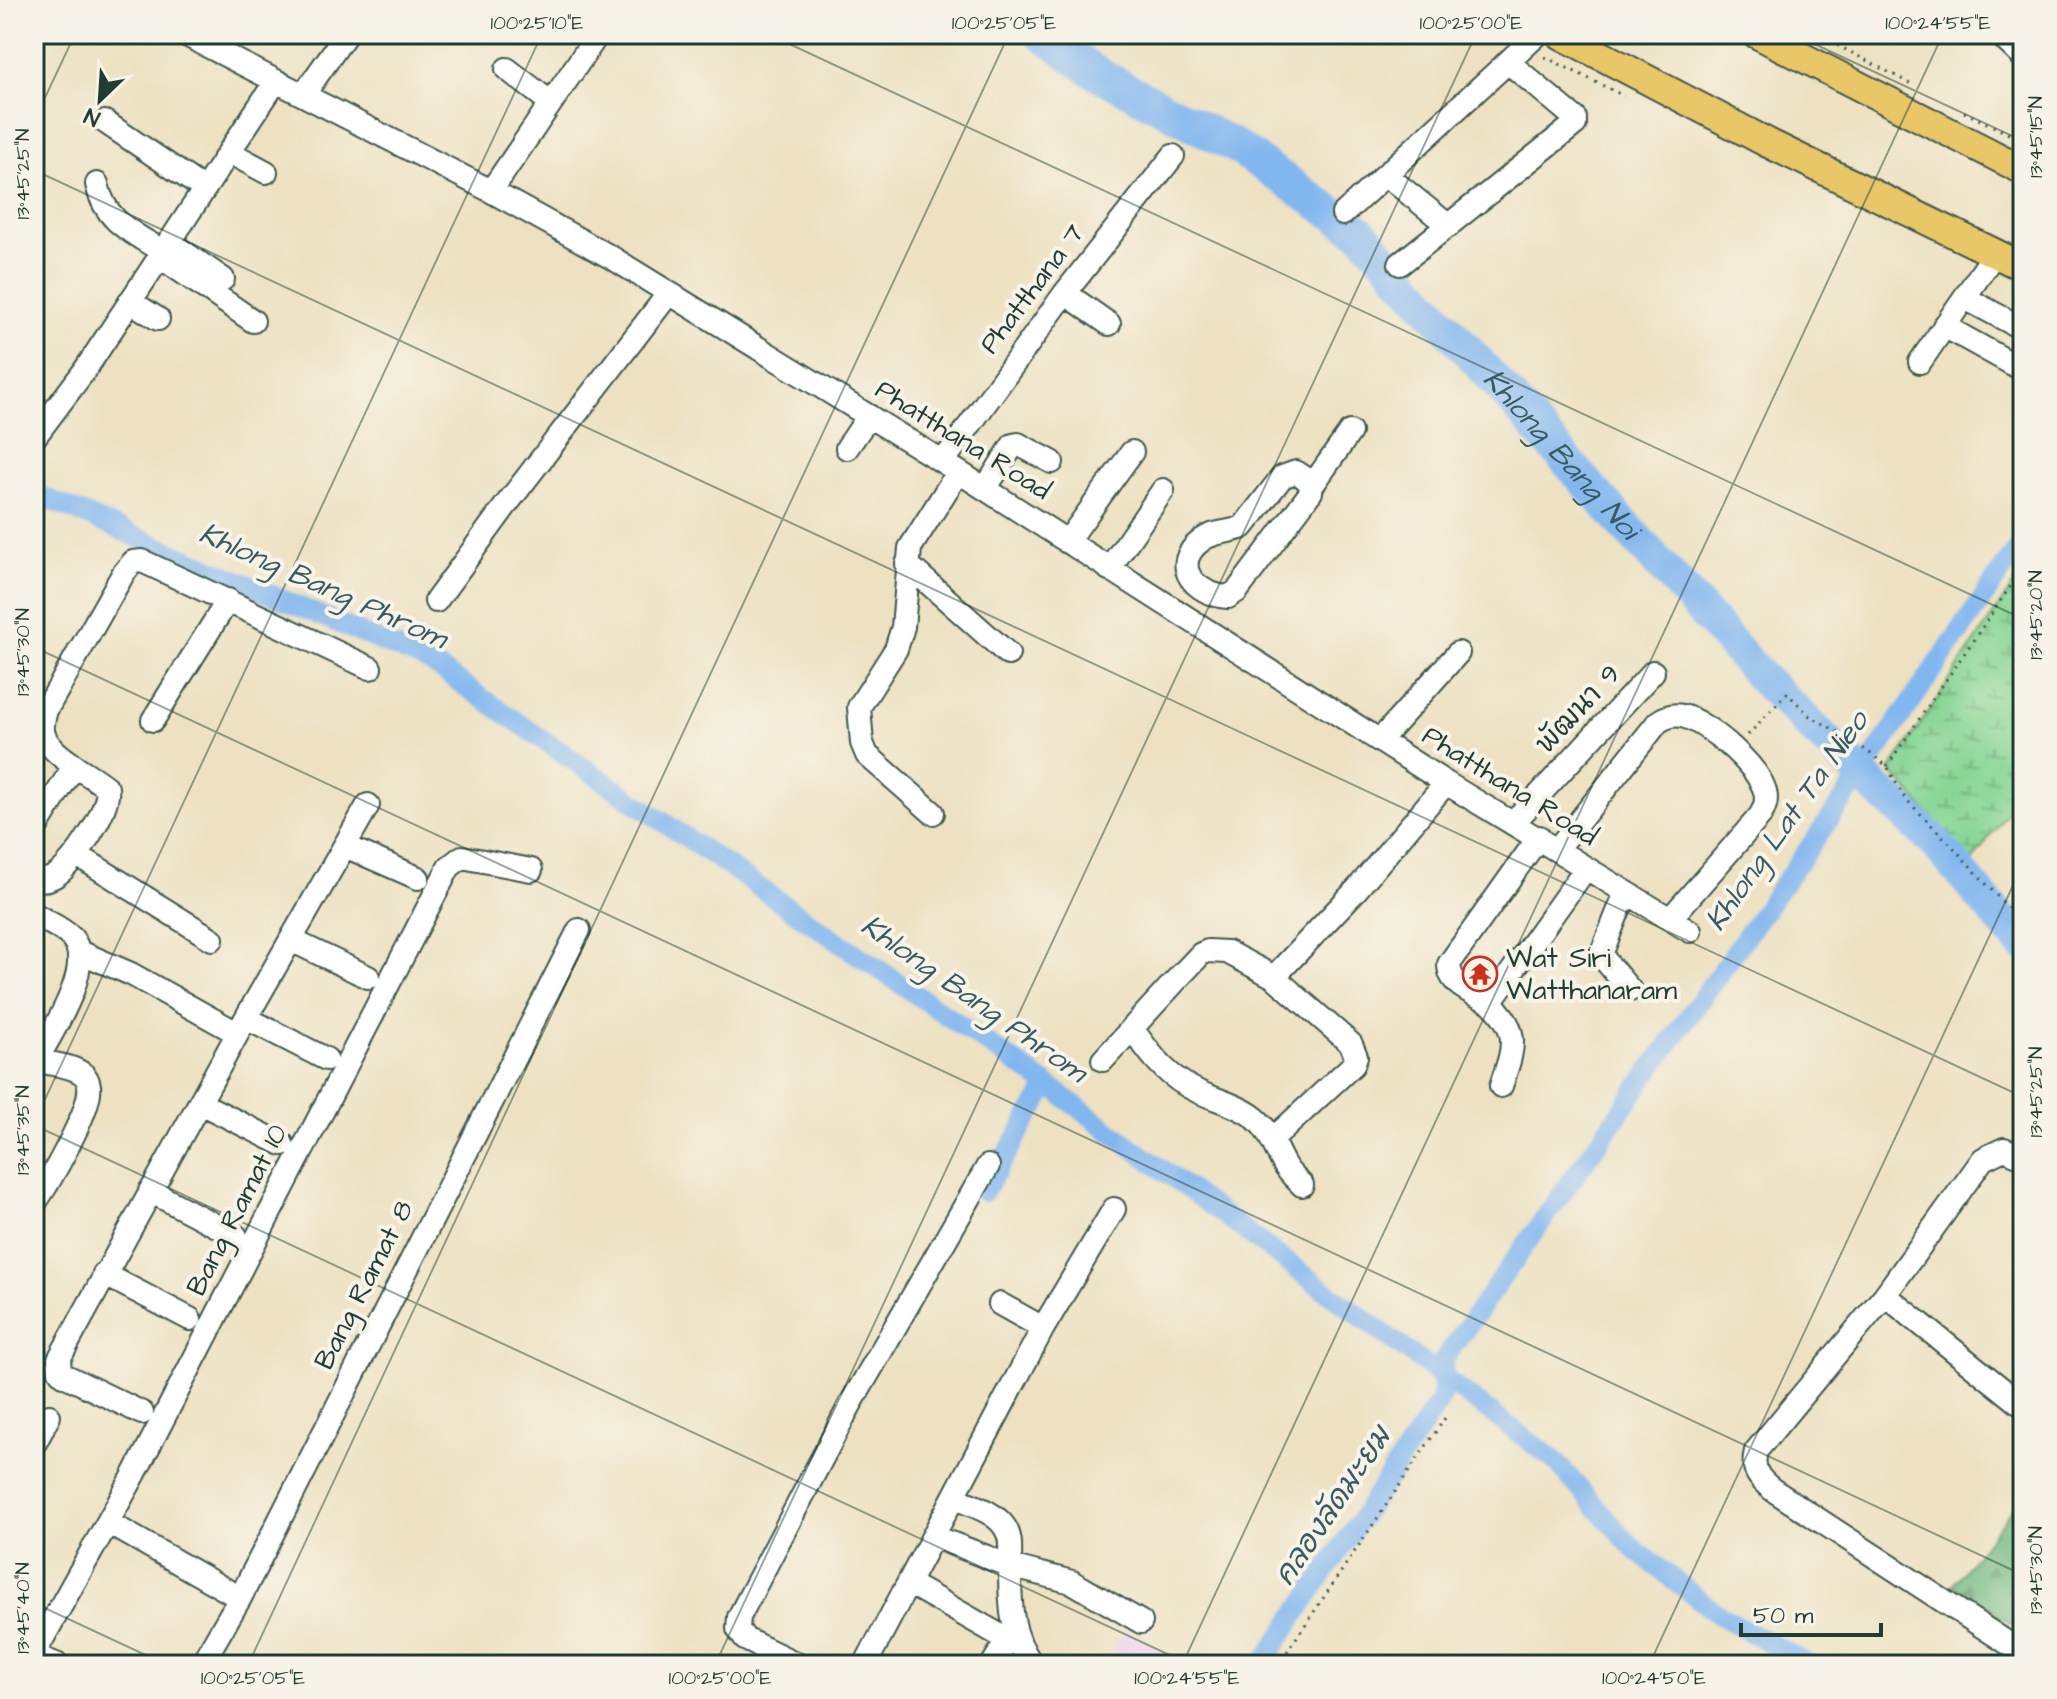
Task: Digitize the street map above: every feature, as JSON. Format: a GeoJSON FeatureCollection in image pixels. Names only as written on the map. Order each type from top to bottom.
{"type":"FeatureCollection","features":[{"type":"Feature","properties":{"kind":"main road"},"geometry":{"type":"LineString","coordinates":[[1560,34],[1768,143],[2023,267]]}},
{"type":"Feature","properties":{"kind":"main road"},"geometry":{"type":"LineString","coordinates":[[1757,34],[2023,170]]}},
{"type":"Feature","properties":{"kind":"street","name":"Phatthana Road"},"geometry":{"type":"LineString","coordinates":[[184,34],[491,191],[669,293],[951,467],[1446,783],[1690,931]]}},
{"type":"Feature","properties":{"kind":"street"},"geometry":{"type":"LineString","coordinates":[[304,94],[346,34]]}},
{"type":"Feature","properties":{"kind":"street"},"geometry":{"type":"LineString","coordinates":[[1343,214],[1538,34]]}},
{"type":"Feature","properties":{"kind":"street"},"geometry":{"type":"LineString","coordinates":[[1999,34],[2023,57]]}},
{"type":"Feature","properties":{"kind":"street"},"geometry":{"type":"LineString","coordinates":[[491,191],[594,35]]}},
{"type":"Feature","properties":{"kind":"street"},"geometry":{"type":"LineString","coordinates":[[1400,264],[1575,124],[1575,118],[1508,62]]}},
{"type":"Feature","properties":{"kind":"street"},"geometry":{"type":"LineString","coordinates":[[507,69],[551,103]]}},
{"type":"Feature","properties":{"kind":"street"},"geometry":{"type":"LineString","coordinates":[[34,438],[85,370],[276,81]]}},
{"type":"Feature","properties":{"kind":"street"},"geometry":{"type":"LineString","coordinates":[[105,122],[204,189]]}},
{"type":"Feature","properties":{"kind":"street"},"geometry":{"type":"LineString","coordinates":[[229,152],[266,172]]}},
{"type":"Feature","properties":{"kind":"street","name":"Phatthana 7"},"geometry":{"type":"LineString","coordinates":[[933,813],[867,755],[862,743],[859,717],[859,707],[886,667],[900,638],[910,548],[951,467],[1065,293],[1173,156]]}},
{"type":"Feature","properties":{"kind":"street"},"geometry":{"type":"LineString","coordinates":[[1386,175],[1449,226]]}},
{"type":"Feature","properties":{"kind":"street"},"geometry":{"type":"LineString","coordinates":[[97,184],[103,206],[120,224],[223,279]]}},
{"type":"Feature","properties":{"kind":"street"},"geometry":{"type":"LineString","coordinates":[[163,249],[253,321]]}},
{"type":"Feature","properties":{"kind":"street"},"geometry":{"type":"LineString","coordinates":[[1920,362],[1995,253]]}},
{"type":"Feature","properties":{"kind":"street"},"geometry":{"type":"LineString","coordinates":[[436,601],[669,293]]}},
{"type":"Feature","properties":{"kind":"street"},"geometry":{"type":"LineString","coordinates":[[1065,293],[1109,324]]}},
{"type":"Feature","properties":{"kind":"street"},"geometry":{"type":"LineString","coordinates":[[1965,298],[2023,329]]}},
{"type":"Feature","properties":{"kind":"street"},"geometry":{"type":"LineString","coordinates":[[130,301],[158,319]]}},
{"type":"Feature","properties":{"kind":"street"},"geometry":{"type":"LineString","coordinates":[[1944,326],[2023,370]]}},
{"type":"Feature","properties":{"kind":"street"},"geometry":{"type":"LineString","coordinates":[[847,448],[869,416]]}},
{"type":"Feature","properties":{"kind":"street"},"geometry":{"type":"LineString","coordinates":[[1312,486],[1296,472],[1282,477],[1255,514],[1238,530],[1199,542],[1187,566],[1187,574],[1200,590],[1228,597],[1237,591],[1309,496],[1312,486],[1350,432]]}},
{"type":"Feature","properties":{"kind":"street"},"geometry":{"type":"LineString","coordinates":[[985,489],[1013,445],[1018,444],[1052,462]]}},
{"type":"Feature","properties":{"kind":"street"},"geometry":{"type":"LineString","coordinates":[[1067,542],[1132,452]]}},
{"type":"Feature","properties":{"kind":"street"},"geometry":{"type":"LineString","coordinates":[[1109,569],[1163,490]]}},
{"type":"Feature","properties":{"kind":"street"},"geometry":{"type":"LineString","coordinates":[[1238,530],[1261,560]]}},
{"type":"Feature","properties":{"kind":"street"},"geometry":{"type":"LineString","coordinates":[[34,879],[43,881],[56,876],[77,855],[108,795],[107,788],[100,781],[74,766],[46,740],[42,732],[43,719],[123,574],[133,562],[142,561],[370,668]]}},
{"type":"Feature","properties":{"kind":"street"},"geometry":{"type":"LineString","coordinates":[[907,564],[1008,654]]}},
{"type":"Feature","properties":{"kind":"street"},"geometry":{"type":"LineString","coordinates":[[1181,614],[1200,590]]}},
{"type":"Feature","properties":{"kind":"street"},"geometry":{"type":"LineString","coordinates":[[153,720],[228,600]]}},
{"type":"Feature","properties":{"kind":"street"},"geometry":{"type":"LineString","coordinates":[[1381,739],[1458,653]]}},
{"type":"Feature","properties":{"kind":"street","name":"พัฒนา 9"},"geometry":{"type":"LineString","coordinates":[[1514,822],[1653,672]]}},
{"type":"Feature","properties":{"kind":"street"},"geometry":{"type":"LineString","coordinates":[[1501,1086],[1514,1046],[1505,1017],[1490,1002],[1454,981],[1449,973],[1449,964],[1549,843],[1664,718],[1684,716],[1698,722],[1750,764],[1762,782],[1766,796],[1760,816],[1670,919]]}},
{"type":"Feature","properties":{"kind":"street"},"geometry":{"type":"LineString","coordinates":[[34,831],[74,766]]}},
{"type":"Feature","properties":{"kind":"street"},"geometry":{"type":"LineString","coordinates":[[1274,977],[1357,889],[1446,783]]}},
{"type":"Feature","properties":{"kind":"street"},"geometry":{"type":"LineString","coordinates":[[142,1413],[64,1375],[58,1365],[65,1345],[368,805]]}},
{"type":"Feature","properties":{"kind":"street"},"geometry":{"type":"LineString","coordinates":[[345,846],[418,878]]}},
{"type":"Feature","properties":{"kind":"street"},"geometry":{"type":"LineString","coordinates":[[77,855],[212,939]]}},
{"type":"Feature","properties":{"kind":"street","name":"Bang Ramat 10"},"geometry":{"type":"LineString","coordinates":[[34,1654],[109,1523],[449,867],[462,857],[531,870]]}},
{"type":"Feature","properties":{"kind":"street"},"geometry":{"type":"LineString","coordinates":[[1490,1002],[1586,868]]}},
{"type":"Feature","properties":{"kind":"street"},"geometry":{"type":"LineString","coordinates":[[1626,892],[1602,952],[1604,959],[1630,990]]}},
{"type":"Feature","properties":{"kind":"street"},"geometry":{"type":"LineString","coordinates":[[34,914],[71,936],[80,952],[79,973],[35,1063],[76,1070],[87,1079],[90,1090],[68,1144],[34,1204]]}},
{"type":"Feature","properties":{"kind":"street","name":"Bang Ramat 8"},"geometry":{"type":"LineString","coordinates":[[201,1665],[240,1598],[579,930]]}},
{"type":"Feature","properties":{"kind":"street"},"geometry":{"type":"LineString","coordinates":[[291,940],[368,977]]}},
{"type":"Feature","properties":{"kind":"street"},"geometry":{"type":"LineString","coordinates":[[1103,1060],[1201,954],[1208,951],[1227,952],[1274,977],[1351,1044],[1356,1056],[1353,1065],[1273,1139]]}},
{"type":"Feature","properties":{"kind":"street"},"geometry":{"type":"LineString","coordinates":[[80,952],[242,1026],[326,1059]]}},
{"type":"Feature","properties":{"kind":"street"},"geometry":{"type":"LineString","coordinates":[[1132,1028],[1153,1058],[1172,1077],[1251,1115],[1273,1139],[1286,1167],[1302,1185]]}},
{"type":"Feature","properties":{"kind":"street"},"geometry":{"type":"LineString","coordinates":[[200,1103],[282,1144]]}},
{"type":"Feature","properties":{"kind":"street"},"geometry":{"type":"LineString","coordinates":[[2023,1157],[2004,1149],[1983,1159],[1885,1295],[1756,1451],[1755,1470],[1760,1480],[1773,1490],[2023,1653]]}},
{"type":"Feature","properties":{"kind":"street"},"geometry":{"type":"LineString","coordinates":[[799,1665],[745,1639],[738,1629],[739,1617],[850,1405],[988,1166]]}},
{"type":"Feature","properties":{"kind":"street"},"geometry":{"type":"LineString","coordinates":[[150,1191],[236,1236]]}},
{"type":"Feature","properties":{"kind":"street"},"geometry":{"type":"LineString","coordinates":[[865,1665],[1043,1328],[1114,1209]]}},
{"type":"Feature","properties":{"kind":"street"},"geometry":{"type":"LineString","coordinates":[[104,1274],[190,1319]]}},
{"type":"Feature","properties":{"kind":"street"},"geometry":{"type":"LineString","coordinates":[[1885,1295],[2023,1406]]}},
{"type":"Feature","properties":{"kind":"street"},"geometry":{"type":"LineString","coordinates":[[1000,1304],[1043,1328]]}},
{"type":"Feature","properties":{"kind":"street"},"geometry":{"type":"LineString","coordinates":[[34,1445],[49,1416]]}},
{"type":"Feature","properties":{"kind":"street"},"geometry":{"type":"LineString","coordinates":[[955,1498],[988,1512],[1002,1523],[1010,1537],[1011,1634],[992,1665]]}},
{"type":"Feature","properties":{"kind":"street"},"geometry":{"type":"LineString","coordinates":[[109,1523],[240,1598]]}},
{"type":"Feature","properties":{"kind":"street"},"geometry":{"type":"LineString","coordinates":[[935,1537],[1010,1566],[1072,1582],[1141,1622]]}},
{"type":"Feature","properties":{"kind":"street"},"geometry":{"type":"LineString","coordinates":[[910,1584],[1011,1634],[1033,1665]]}},
{"type":"Feature","properties":{"kind":"street"},"geometry":{"type":"LineString","coordinates":[[34,1654],[58,1665]]}},
{"type":"Feature","properties":{"kind":"path"},"geometry":{"type":"LineString","coordinates":[[1816,34],[1919,89]]}},
{"type":"Feature","properties":{"kind":"path"},"geometry":{"type":"LineString","coordinates":[[1958,108],[2023,141]]}},
{"type":"Feature","properties":{"kind":"path"},"geometry":{"type":"LineString","coordinates":[[1887,766],[2023,568]]}},
{"type":"Feature","properties":{"kind":"path"},"geometry":{"type":"LineString","coordinates":[[1733,750],[1787,693],[1810,716],[1852,740],[1887,766],[1903,796],[2023,925]]}},
{"type":"Feature","properties":{"kind":"path"},"geometry":{"type":"LineString","coordinates":[[1278,1665],[1445,1418]]}},
{"type":"Feature","properties":{"kind":"shaded area"},"geometry":{"type":"Polygon","coordinates":[[[1126,1630],[1185,1665],[1102,1665],[1126,1630]]]}},
{"type":"Feature","properties":{"kind":"green space"},"geometry":{"type":"Polygon","coordinates":[[[2023,570],[2023,790],[1971,863],[1890,770],[2023,570]]]}},
{"type":"Feature","properties":{"kind":"green space"},"geometry":{"type":"Polygon","coordinates":[[[2023,1495],[2023,1632],[1953,1585],[2023,1495]]]}},
{"type":"Feature","properties":{"kind":"waterway","name":"Khlong Bang Noi"},"geometry":{"type":"LineString","coordinates":[[1041,34],[1093,71],[1238,148],[1362,233],[1760,676],[1932,839],[2023,945]]}},
{"type":"Feature","properties":{"kind":"waterway","name":"Khlong Bang Phrom"},"geometry":{"type":"LineString","coordinates":[[34,493],[431,663],[1048,1085],[1553,1459],[1633,1548],[1719,1615],[1810,1665]]}},
{"type":"Feature","properties":{"kind":"waterway","name":"Khlong Lat Ta Nieo"},"geometry":{"type":"LineString","coordinates":[[1262,1665],[1441,1399],[1444,1359],[1861,775],[2023,540]]}},
{"type":"Feature","properties":{"kind":"waterway"},"geometry":{"type":"LineString","coordinates":[[984,1192],[1048,1085]]}},
{"type":"Feature","properties":{"kind":"place","name":"Wat Siri Watthanaram"},"geometry":{"type":"Point","coordinates":[1480,974]}},
{"type":"Feature","properties":{"kind":"water label","name":"คลองลัดมะยม"},"geometry":{"type":"Point","coordinates":[1333,1506]}}]}
